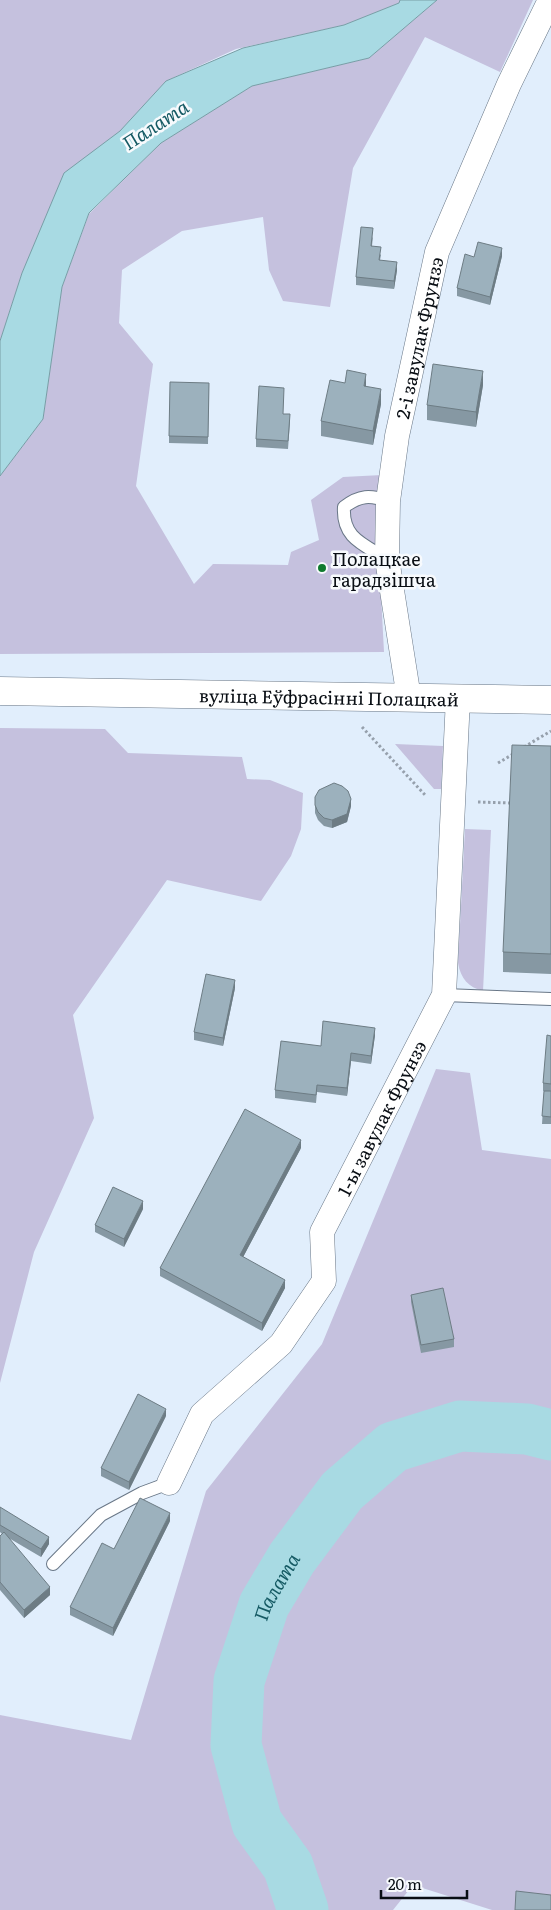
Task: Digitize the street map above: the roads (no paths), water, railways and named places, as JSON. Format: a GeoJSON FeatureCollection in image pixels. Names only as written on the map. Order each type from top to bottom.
{"type":"FeatureCollection","features":[{"type":"Feature","properties":{"kind":"main road","name":"вуліца Еўфрасінні Полацкай"},"geometry":{"type":"LineString","coordinates":[[0,691],[551,700]]}},
{"type":"Feature","properties":{"kind":"street","name":"2-і завулак Фрунзэ"},"geometry":{"type":"LineString","coordinates":[[409,698],[387,559],[388,501],[397,436],[438,252],[509,84],[550,0]]}},
{"type":"Feature","properties":{"kind":"street","name":"1-ы завулак Фрунзэ"},"geometry":{"type":"LineString","coordinates":[[169,1483],[202,1414],[281,1344],[324,1280],[322,1232],[444,996],[458,698]]}},
{"type":"Feature","properties":{"kind":"lane"},"geometry":{"type":"LineString","coordinates":[[387,559],[349,534],[343,521],[344,506],[357,498],[372,496],[388,501]]}},
{"type":"Feature","properties":{"kind":"lane"},"geometry":{"type":"LineString","coordinates":[[444,996],[551,998]]}},
{"type":"Feature","properties":{"kind":"lane"},"geometry":{"type":"LineString","coordinates":[[53,1564],[101,1516],[142,1493],[169,1483]]}},
{"type":"Feature","properties":{"kind":"water"},"geometry":{"type":"Polygon","coordinates":[[[400,0],[437,0],[369,58],[252,86],[161,143],[89,213],[62,287],[43,419],[0,476],[0,341],[22,273],[64,173],[120,131],[166,81],[243,48],[344,25],[399,3],[400,0]]]}},
{"type":"Feature","properties":{"kind":"waterway","name":"Палата"},"geometry":{"type":"LineString","coordinates":[[303,1910],[288,1866],[257,1823],[236,1745],[239,1681],[264,1605],[292,1558],[342,1491],[393,1447],[460,1426],[527,1429],[551,1435]]}},
{"type":"Feature","properties":{"kind":"place","name":"Полацкае гарадзішча"},"geometry":{"type":"Point","coordinates":[322,568]}}]}
